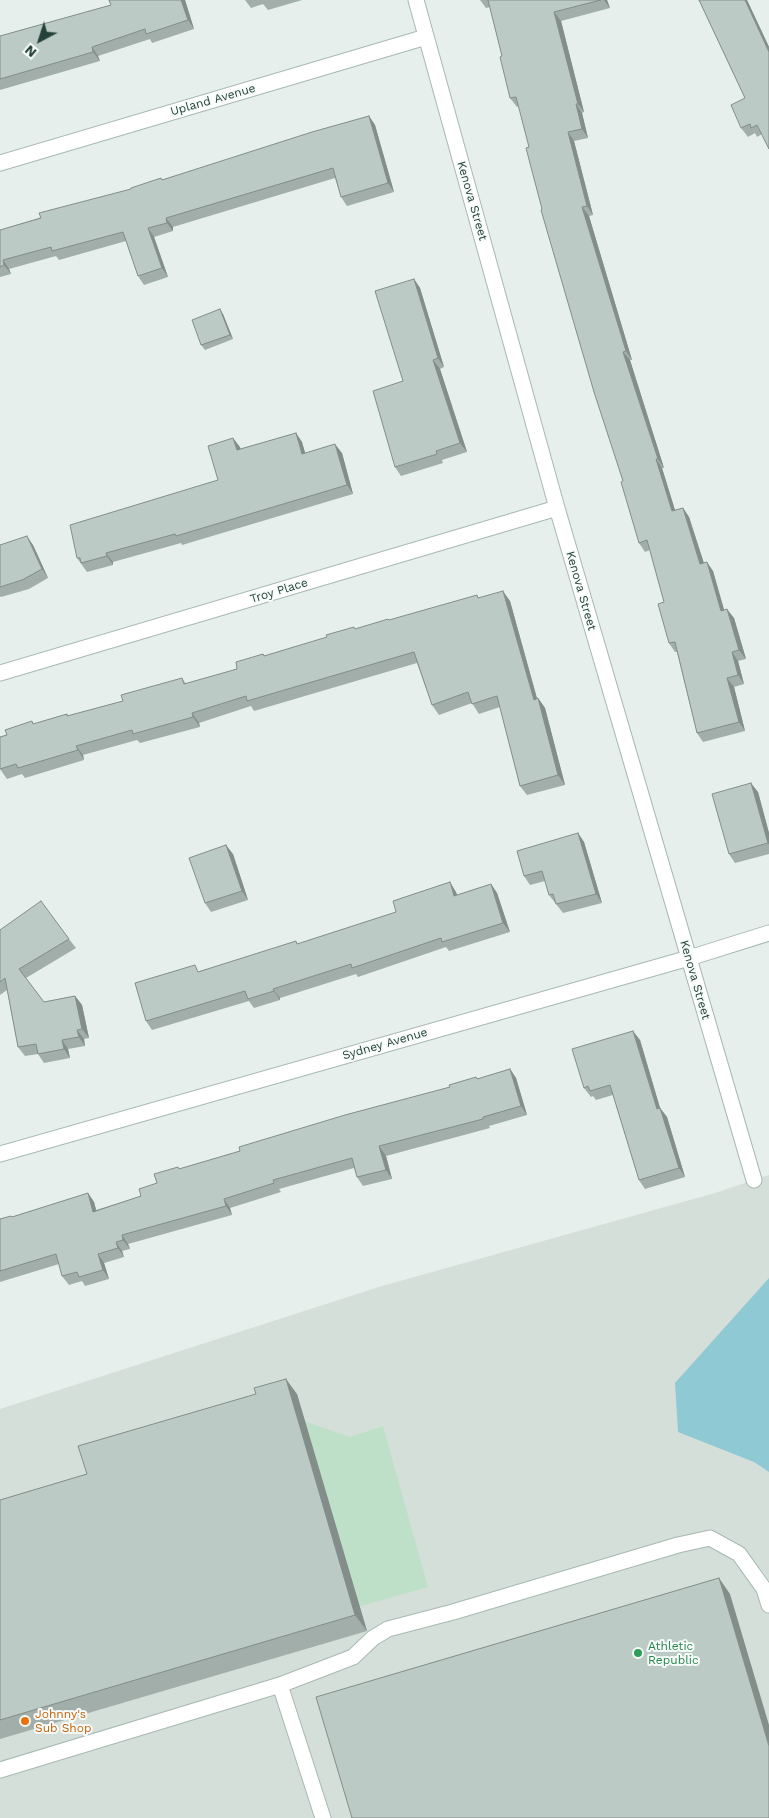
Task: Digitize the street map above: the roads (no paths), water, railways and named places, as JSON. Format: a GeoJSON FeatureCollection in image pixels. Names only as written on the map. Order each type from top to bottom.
{"type":"FeatureCollection","features":[{"type":"Feature","properties":{"kind":"street","name":"Kenova Street"},"geometry":{"type":"LineString","coordinates":[[416,0],[557,508],[754,1180]]}},
{"type":"Feature","properties":{"kind":"street","name":"Upland Avenue"},"geometry":{"type":"LineString","coordinates":[[0,163],[426,37]]}},
{"type":"Feature","properties":{"kind":"street","name":"Troy Place"},"geometry":{"type":"LineString","coordinates":[[0,674],[557,508]]}},
{"type":"Feature","properties":{"kind":"street","name":"Sydney Avenue"},"geometry":{"type":"LineString","coordinates":[[0,1154],[689,958],[769,933]]}},
{"type":"Feature","properties":{"kind":"street"},"geometry":{"type":"LineString","coordinates":[[0,1770],[280,1685],[353,1657],[373,1638],[388,1629],[453,1612],[678,1545],[710,1538],[739,1554],[764,1589],[769,1605]]}},
{"type":"Feature","properties":{"kind":"street"},"geometry":{"type":"LineString","coordinates":[[280,1685],[323,1818]]}},
{"type":"Feature","properties":{"kind":"water"},"geometry":{"type":"Polygon","coordinates":[[[769,1278],[769,1472],[754,1462],[678,1432],[675,1383],[769,1278]]]}},
{"type":"Feature","properties":{"kind":"place","name":"Athletic Republic"},"geometry":{"type":"Point","coordinates":[638,1653]}},
{"type":"Feature","properties":{"kind":"place","name":"Johnny's Sub Shop"},"geometry":{"type":"Point","coordinates":[25,1721]}}]}
